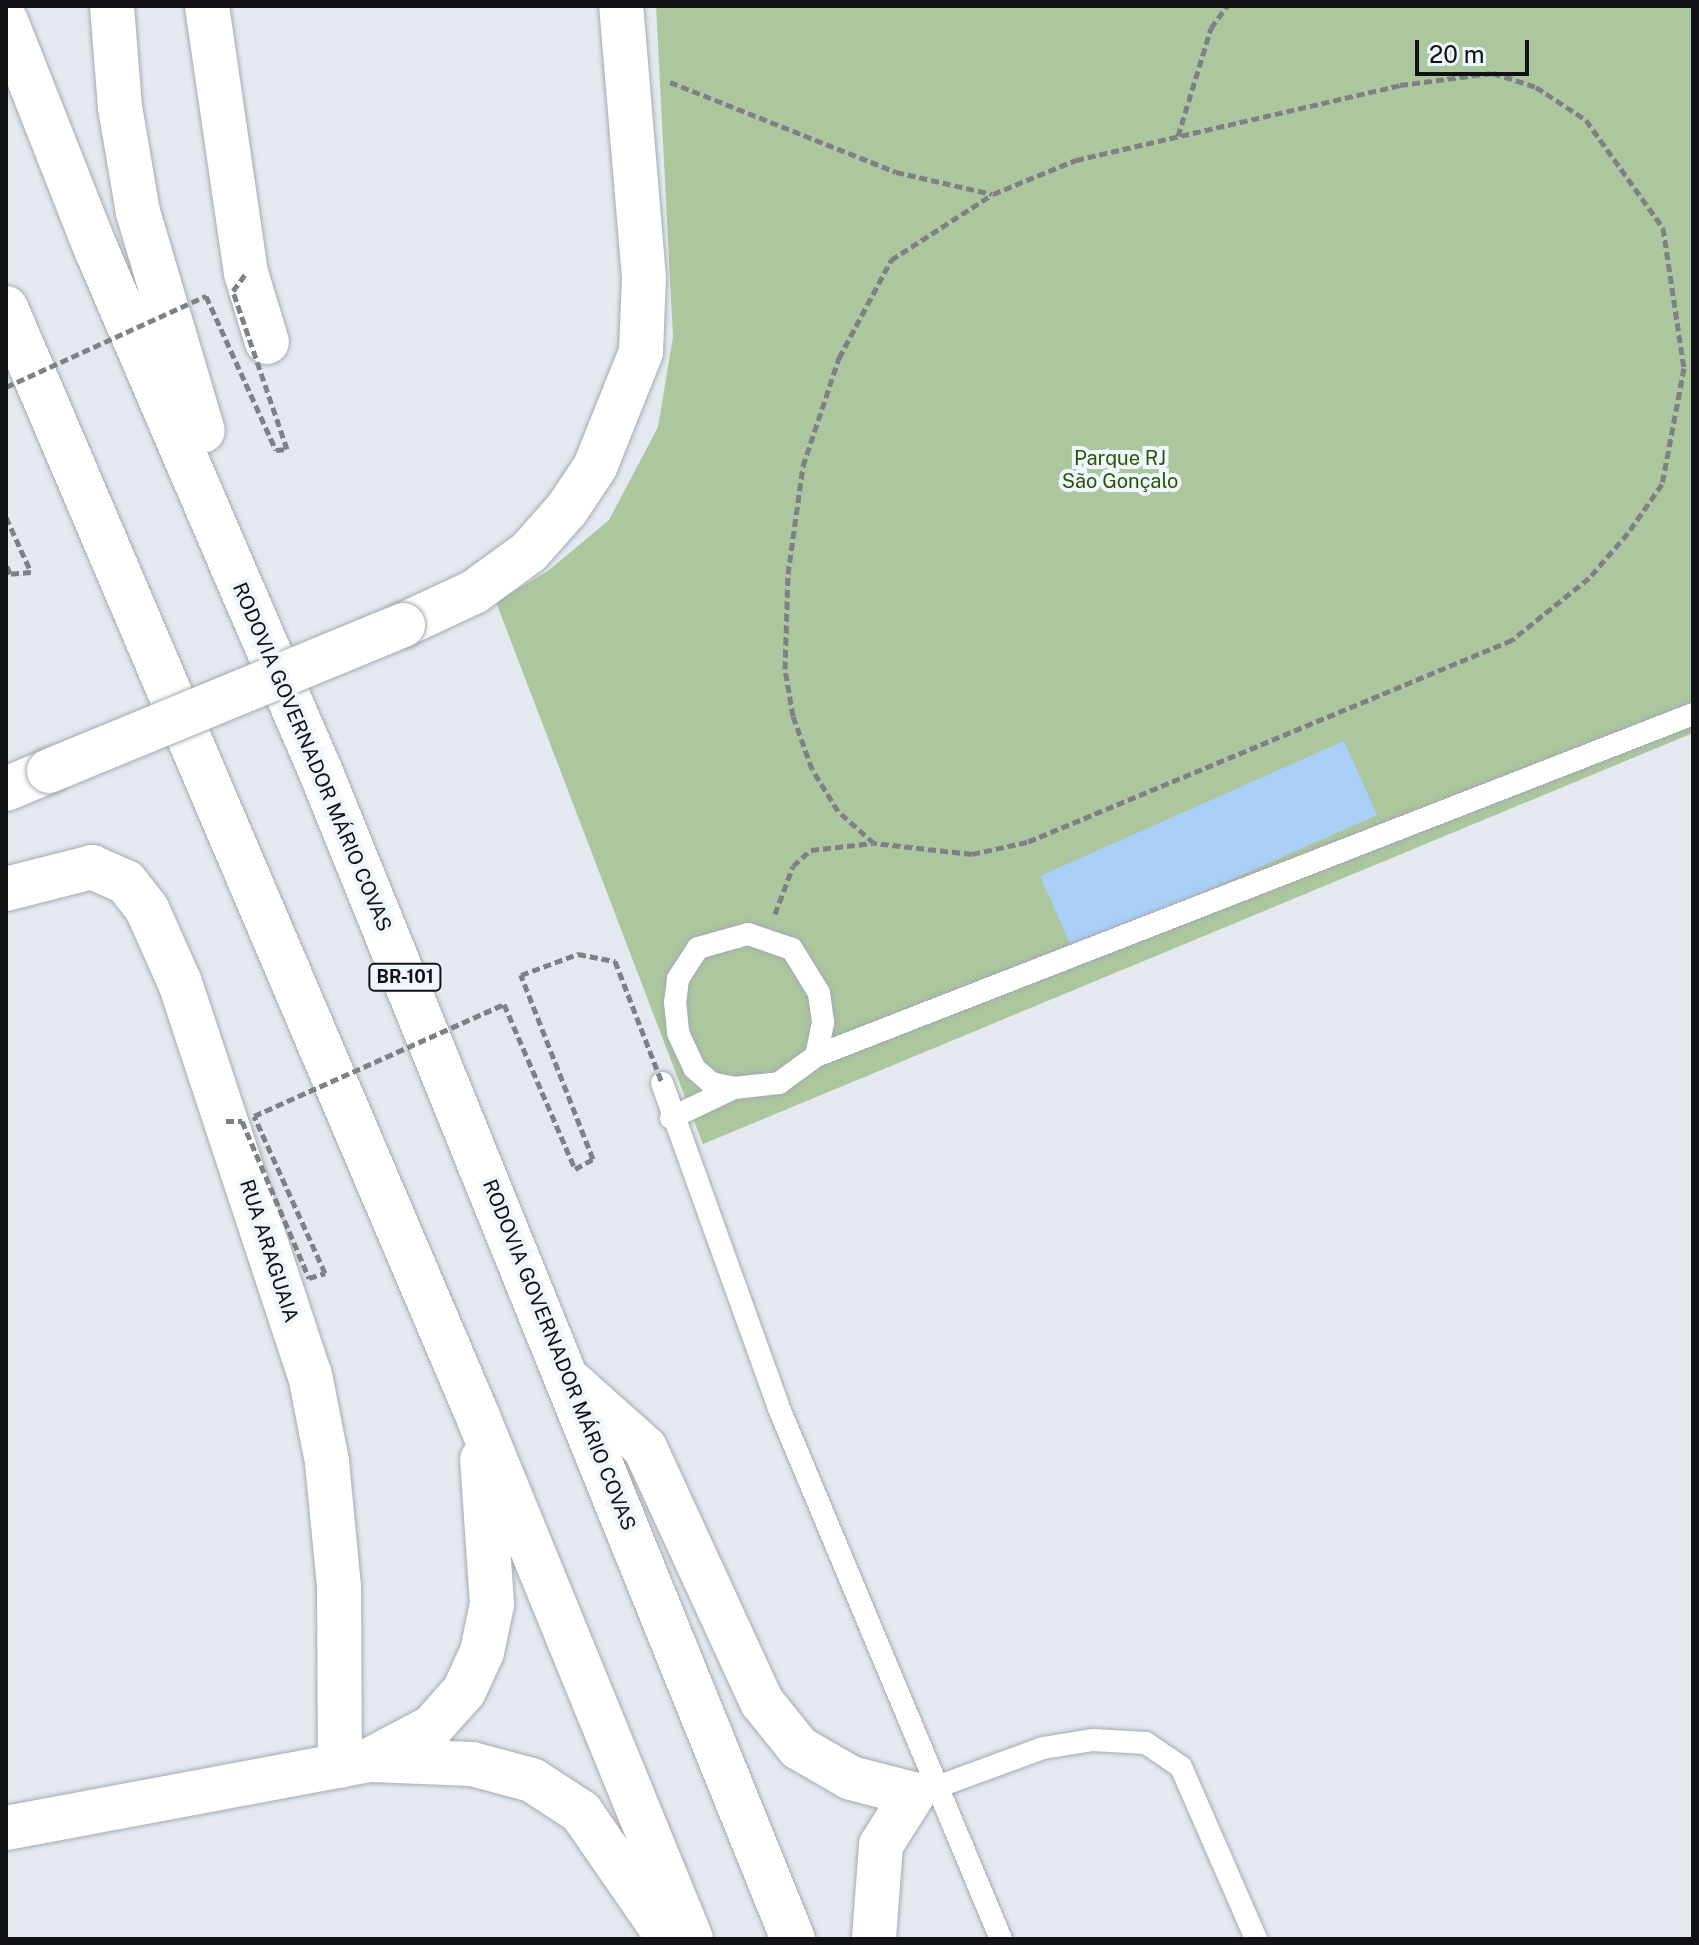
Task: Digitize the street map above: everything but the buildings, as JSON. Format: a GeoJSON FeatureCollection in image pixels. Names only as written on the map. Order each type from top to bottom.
{"type":"FeatureCollection","features":[{"type":"Feature","properties":{"kind":"main road"},"geometry":{"type":"LineString","coordinates":[[112,6],[120,107],[138,212],[177,355],[239,540],[239,588]]}},
{"type":"Feature","properties":{"kind":"main road"},"geometry":{"type":"LineString","coordinates":[[207,6],[246,273],[267,342]]}},
{"type":"Feature","properties":{"kind":"main road"},"geometry":{"type":"LineString","coordinates":[[6,789],[403,625],[474,592],[529,552],[588,477],[619,413],[641,352],[644,278],[621,6]]}},
{"type":"Feature","properties":{"kind":"main road","name":"RODOVIA GOVERNADOR MÁRIO COVAS"},"geometry":{"type":"LineString","coordinates":[[6,21],[239,588],[322,775],[793,1939]]}},
{"type":"Feature","properties":{"kind":"main road"},"geometry":{"type":"LineString","coordinates":[[6,308],[478,1417],[691,1939]]}},
{"type":"Feature","properties":{"kind":"main road","name":"RUA ARAGUAIA"},"geometry":{"type":"LineString","coordinates":[[6,889],[92,867],[126,882],[147,909],[180,983],[310,1375],[327,1462],[355,1763]]}},
{"type":"Feature","properties":{"kind":"main road"},"geometry":{"type":"LineString","coordinates":[[570,1382],[645,1448],[762,1702],[799,1748],[851,1778],[926,1791],[881,1845],[874,1939]]}},
{"type":"Feature","properties":{"kind":"main road"},"geometry":{"type":"LineString","coordinates":[[355,1763],[432,1727],[464,1691],[482,1652],[492,1604],[478,1417]]}},
{"type":"Feature","properties":{"kind":"main road"},"geometry":{"type":"LineString","coordinates":[[6,1828],[355,1763],[472,1764],[532,1780],[581,1812],[669,1939]]}},
{"type":"Feature","properties":{"kind":"lane"},"geometry":{"type":"LineString","coordinates":[[816,1056],[823,1022],[819,993],[792,949],[770,940],[723,936],[698,948],[678,979],[678,1033],[694,1068],[711,1083],[734,1088],[779,1083],[816,1056],[1693,714]]}},
{"type":"Feature","properties":{"kind":"lane"},"geometry":{"type":"LineString","coordinates":[[662,1083],[671,1118],[778,1406],[926,1791],[1001,1939]]}},
{"type":"Feature","properties":{"kind":"lane"},"geometry":{"type":"LineString","coordinates":[[671,1118],[734,1088]]}},
{"type":"Feature","properties":{"kind":"lane"},"geometry":{"type":"LineString","coordinates":[[926,1791],[1043,1748],[1093,1740],[1146,1743],[1181,1767],[1256,1939]]}},
{"type":"Feature","properties":{"kind":"path"},"geometry":{"type":"LineString","coordinates":[[1178,136],[1211,28],[1227,6]]}},
{"type":"Feature","properties":{"kind":"path"},"geometry":{"type":"LineString","coordinates":[[625,64],[896,172],[993,194]]}},
{"type":"Feature","properties":{"kind":"path"},"geometry":{"type":"LineString","coordinates":[[770,940],[779,893],[793,866],[811,850],[874,843],[972,854],[1027,842],[1512,640],[1589,578],[1662,484],[1684,368],[1663,228],[1586,120],[1536,87],[1493,73],[1400,85],[1076,160],[993,194],[891,260],[865,303],[839,358],[803,466],[793,519],[785,669],[793,716],[812,769],[838,811],[874,843]]}},
{"type":"Feature","properties":{"kind":"path"},"geometry":{"type":"LineString","coordinates":[[6,387],[206,296],[276,450],[287,449],[233,291],[246,273]]}},
{"type":"Feature","properties":{"kind":"path"},"geometry":{"type":"LineString","coordinates":[[6,517],[31,572],[10,574],[6,564]]}},
{"type":"Feature","properties":{"kind":"path"},"geometry":{"type":"LineString","coordinates":[[226,1121],[242,1121],[309,1278],[325,1273],[254,1116],[504,1004],[575,1169],[593,1159],[521,975],[578,954],[615,961],[662,1083]]}},
{"type":"Feature","properties":{"kind":"green space","name":"Parque RJ São Gonçalo"},"geometry":{"type":"Polygon","coordinates":[[[656,6],[1693,6],[1693,733],[703,1144],[496,602],[548,571],[609,520],[658,427],[673,337],[656,6]]]}}]}
